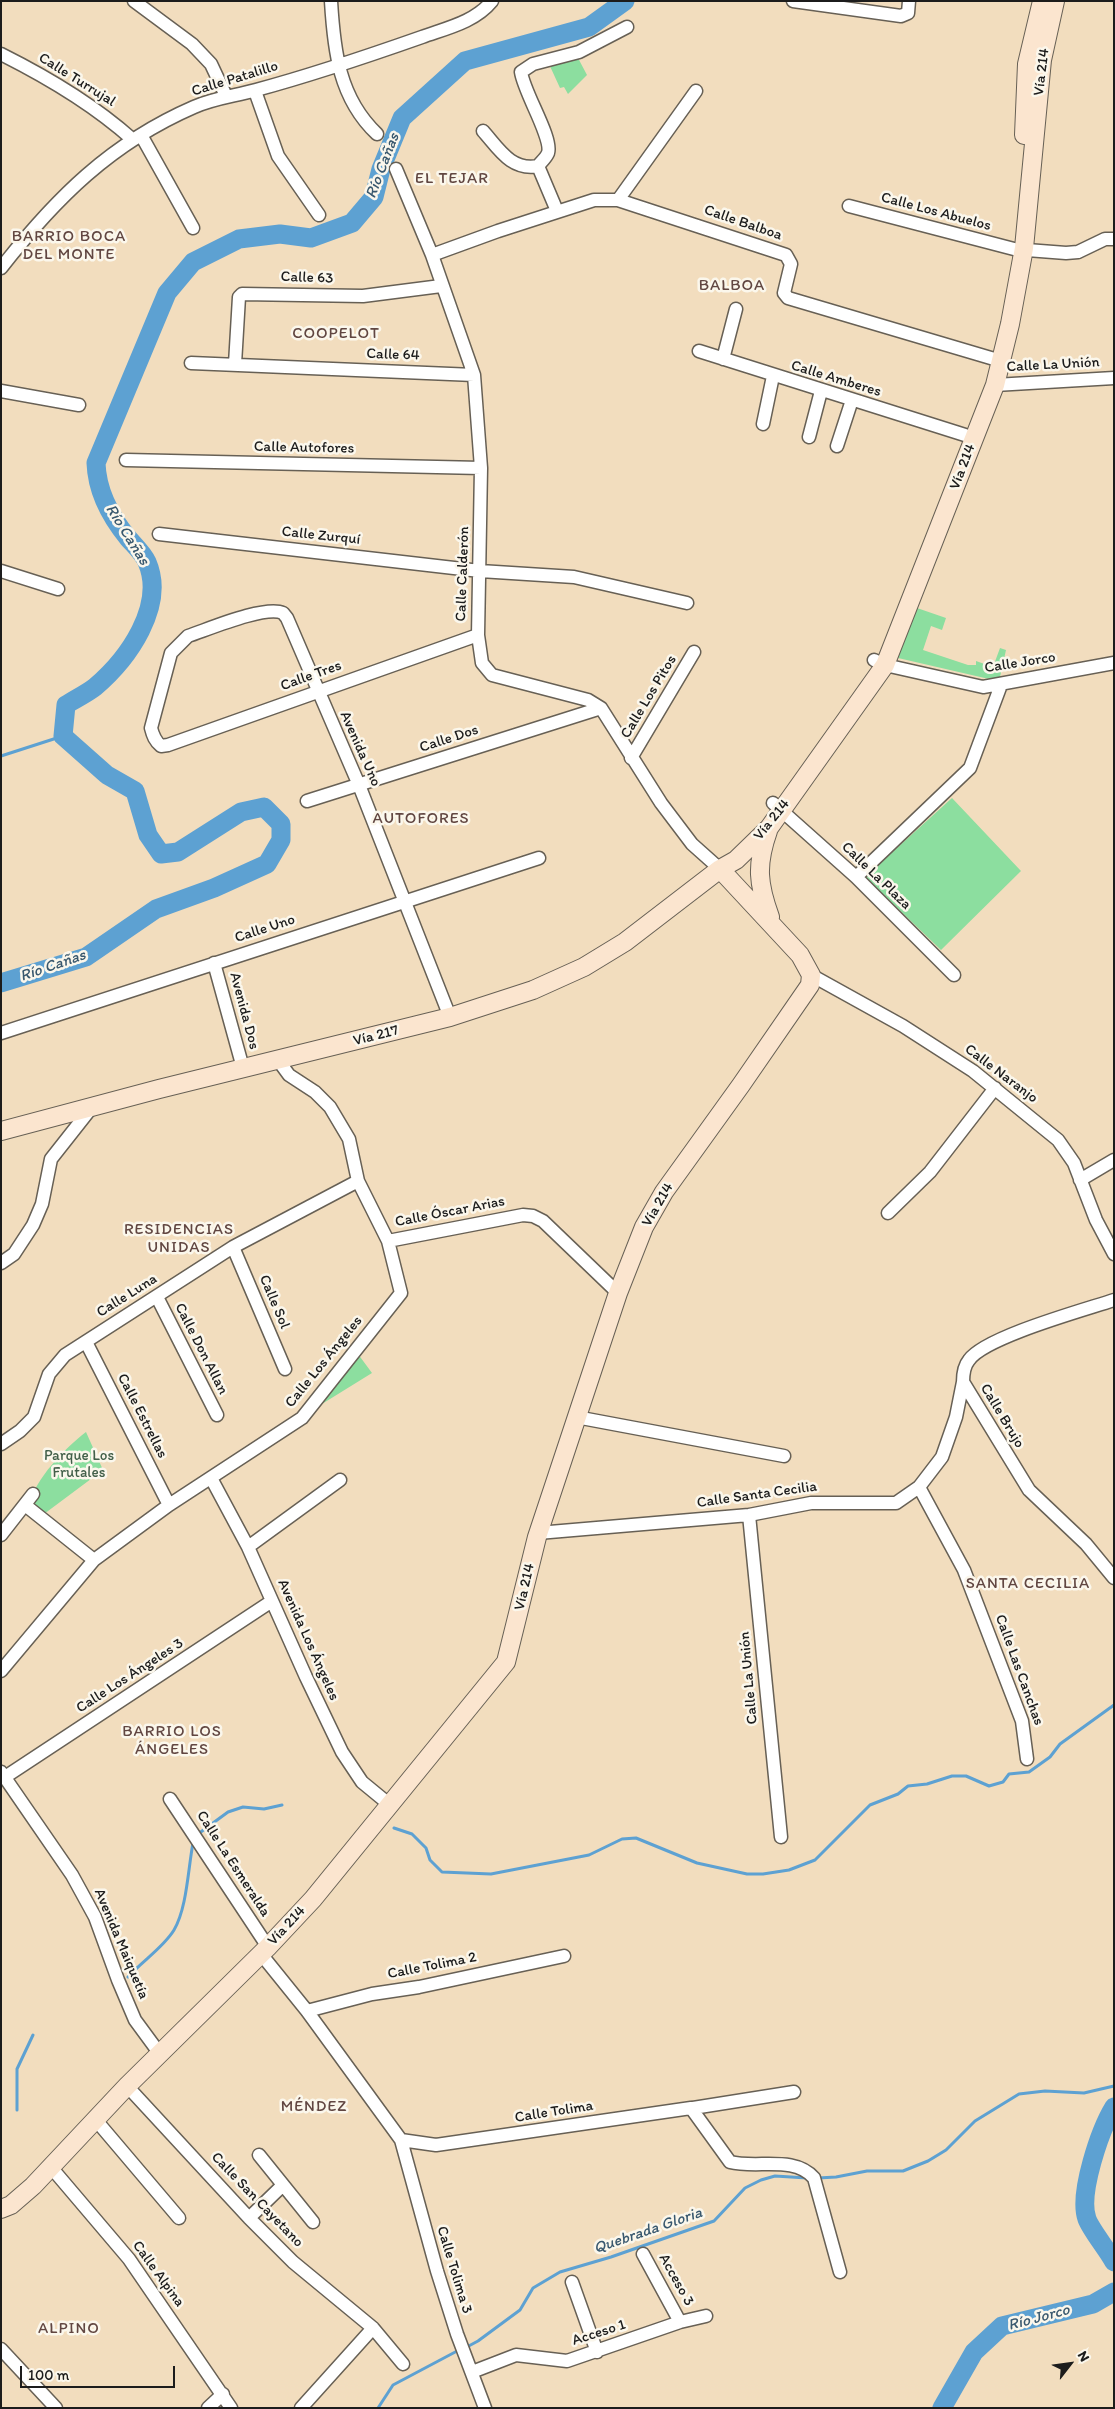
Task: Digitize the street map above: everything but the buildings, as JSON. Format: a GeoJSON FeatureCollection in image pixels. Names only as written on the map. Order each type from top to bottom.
{"type":"FeatureCollection","features":[{"type":"Feature","properties":{"kind":"main road","name":"Vía 214"},"geometry":{"type":"LineString","coordinates":[[1019,249],[1027,64],[1042,1]]}},
{"type":"Feature","properties":{"kind":"main road","name":"Vía 214"},"geometry":{"type":"LineString","coordinates":[[720,869],[730,853],[777,807],[879,663],[995,385],[997,359],[1019,249],[1042,60],[1055,1]]}},
{"type":"Feature","properties":{"kind":"main road","name":"Vía 214"},"geometry":{"type":"LineString","coordinates":[[879,663],[895,616],[965,435],[997,359]]}},
{"type":"Feature","properties":{"kind":"main road","name":"Vía 214"},"geometry":{"type":"LineString","coordinates":[[720,869],[736,860],[769,828],[777,807]]}},
{"type":"Feature","properties":{"kind":"main road"},"geometry":{"type":"LineString","coordinates":[[769,828],[762,848],[759,880],[772,922]]}},
{"type":"Feature","properties":{"kind":"main road"},"geometry":{"type":"LineString","coordinates":[[720,869],[772,922],[800,955],[811,975]]}},
{"type":"Feature","properties":{"kind":"main road","name":"Vía 217"},"geometry":{"type":"LineString","coordinates":[[1,1131],[243,1068],[450,1017],[533,990],[584,967],[665,913],[720,869]]}},
{"type":"Feature","properties":{"kind":"main road","name":"Vía 214"},"geometry":{"type":"LineString","coordinates":[[1,2209],[11,2205],[33,2186],[127,2086],[313,1899],[506,1662],[538,1534],[618,1293],[644,1227],[664,1192],[806,992],[811,975]]}},
{"type":"Feature","properties":{"kind":"street"},"geometry":{"type":"LineString","coordinates":[[134,1],[192,44],[211,64],[226,96]]}},
{"type":"Feature","properties":{"kind":"street"},"geometry":{"type":"LineString","coordinates":[[331,1],[337,65],[362,120],[377,134]]}},
{"type":"Feature","properties":{"kind":"street","name":"Calle Patalillo"},"geometry":{"type":"LineString","coordinates":[[1,268],[38,222],[66,194],[137,137],[195,107],[226,96],[255,90],[337,65],[465,21],[484,11],[492,1]]}},
{"type":"Feature","properties":{"kind":"street"},"geometry":{"type":"LineString","coordinates":[[792,1],[831,4],[901,16],[908,13],[910,1]]}},
{"type":"Feature","properties":{"kind":"street"},"geometry":{"type":"LineString","coordinates":[[483,131],[510,162],[528,168],[538,166],[548,153],[548,135],[534,110],[521,72],[533,64],[579,52],[627,27]]}},
{"type":"Feature","properties":{"kind":"street","name":"Calle Turrujal"},"geometry":{"type":"LineString","coordinates":[[1,54],[24,66],[137,137],[193,228]]}},
{"type":"Feature","properties":{"kind":"street"},"geometry":{"type":"LineString","coordinates":[[255,90],[278,156],[319,215]]}},
{"type":"Feature","properties":{"kind":"street"},"geometry":{"type":"LineString","coordinates":[[618,200],[696,90]]}},
{"type":"Feature","properties":{"kind":"street"},"geometry":{"type":"LineString","coordinates":[[538,166],[557,211]]}},
{"type":"Feature","properties":{"kind":"street","name":"Calle Calderón"},"geometry":{"type":"LineString","coordinates":[[396,169],[432,255],[441,286],[474,375],[481,468],[478,635],[482,663],[492,675],[588,700],[601,708]]}},
{"type":"Feature","properties":{"kind":"street","name":"Calle Balboa"},"geometry":{"type":"LineString","coordinates":[[432,255],[594,200],[618,200],[786,255],[791,264],[784,293],[788,298],[997,359]]}},
{"type":"Feature","properties":{"kind":"street","name":"Calle Los Abuelos"},"geometry":{"type":"LineString","coordinates":[[849,206],[1019,249],[1066,254],[1078,252],[1105,239],[1114,239]]}},
{"type":"Feature","properties":{"kind":"street","name":"Calle 63"},"geometry":{"type":"LineString","coordinates":[[235,364],[239,297],[242,294],[363,296],[441,286]]}},
{"type":"Feature","properties":{"kind":"street"},"geometry":{"type":"LineString","coordinates":[[723,359],[736,309]]}},
{"type":"Feature","properties":{"kind":"street","name":"Calle Amberes"},"geometry":{"type":"LineString","coordinates":[[700,351],[773,376],[965,435]]}},
{"type":"Feature","properties":{"kind":"street","name":"Calle 64"},"geometry":{"type":"LineString","coordinates":[[191,363],[474,375]]}},
{"type":"Feature","properties":{"kind":"street"},"geometry":{"type":"LineString","coordinates":[[763,424],[773,376]]}},
{"type":"Feature","properties":{"kind":"street","name":"Calle La Unión"},"geometry":{"type":"LineString","coordinates":[[995,385],[1114,378]]}},
{"type":"Feature","properties":{"kind":"street"},"geometry":{"type":"LineString","coordinates":[[1,391],[78,405]]}},
{"type":"Feature","properties":{"kind":"street"},"geometry":{"type":"LineString","coordinates":[[809,437],[821,391]]}},
{"type":"Feature","properties":{"kind":"street"},"geometry":{"type":"LineString","coordinates":[[837,446],[852,400]]}},
{"type":"Feature","properties":{"kind":"street","name":"Calle Autofores"},"geometry":{"type":"LineString","coordinates":[[126,460],[481,468]]}},
{"type":"Feature","properties":{"kind":"street","name":"Calle Zurquí"},"geometry":{"type":"LineString","coordinates":[[159,534],[480,570],[574,577],[687,603]]}},
{"type":"Feature","properties":{"kind":"street"},"geometry":{"type":"LineString","coordinates":[[1,571],[58,589]]}},
{"type":"Feature","properties":{"kind":"street","name":"Avenida Uno"},"geometry":{"type":"LineString","coordinates":[[157,742],[152,736],[154,716],[171,653],[180,642],[188,636],[259,614],[278,611],[286,618],[359,785],[450,1017]]}},
{"type":"Feature","properties":{"kind":"street","name":"Calle Tres"},"geometry":{"type":"LineString","coordinates":[[157,742],[161,746],[168,745],[316,690],[478,635]]}},
{"type":"Feature","properties":{"kind":"street","name":"Calle Los Pitos"},"geometry":{"type":"LineString","coordinates":[[631,758],[694,652]]}},
{"type":"Feature","properties":{"kind":"street","name":"Calle Jorco"},"geometry":{"type":"LineString","coordinates":[[879,663],[962,684],[984,686],[1001,685],[1114,663]]}},
{"type":"Feature","properties":{"kind":"street"},"geometry":{"type":"LineString","coordinates":[[856,877],[970,768],[1001,685]]}},
{"type":"Feature","properties":{"kind":"street"},"geometry":{"type":"LineString","coordinates":[[601,708],[610,719],[631,758],[660,803],[687,837],[720,869]]}},
{"type":"Feature","properties":{"kind":"street","name":"Calle Dos"},"geometry":{"type":"LineString","coordinates":[[307,801],[601,708]]}},
{"type":"Feature","properties":{"kind":"street","name":"Calle La Plaza"},"geometry":{"type":"LineString","coordinates":[[777,807],[856,877],[954,975]]}},
{"type":"Feature","properties":{"kind":"street","name":"Calle Uno"},"geometry":{"type":"LineString","coordinates":[[1,1033],[539,858]]}},
{"type":"Feature","properties":{"kind":"street","name":"Avenida Dos"},"geometry":{"type":"LineString","coordinates":[[214,963],[243,1068]]}},
{"type":"Feature","properties":{"kind":"street","name":"Calle Naranjo"},"geometry":{"type":"LineString","coordinates":[[811,975],[903,1026],[995,1088],[1058,1140],[1074,1163],[1114,1254]]}},
{"type":"Feature","properties":{"kind":"street","name":"Calle Óscar Arias"},"geometry":{"type":"LineString","coordinates":[[278,1060],[289,1075],[315,1092],[330,1107],[349,1139],[358,1181],[388,1241],[522,1215],[533,1216],[543,1221],[618,1293]]}},
{"type":"Feature","properties":{"kind":"street"},"geometry":{"type":"LineString","coordinates":[[888,1213],[930,1172],[995,1088]]}},
{"type":"Feature","properties":{"kind":"street"},"geometry":{"type":"LineString","coordinates":[[1,1263],[14,1254],[33,1225],[42,1204],[50,1159],[92,1107]]}},
{"type":"Feature","properties":{"kind":"street"},"geometry":{"type":"LineString","coordinates":[[1080,1180],[1114,1160]]}},
{"type":"Feature","properties":{"kind":"street","name":"Calle Luna"},"geometry":{"type":"LineString","coordinates":[[1,1444],[20,1431],[34,1417],[49,1374],[65,1355],[233,1247],[358,1181]]}},
{"type":"Feature","properties":{"kind":"street","name":"Calle Los Ángeles"},"geometry":{"type":"LineString","coordinates":[[1,1671],[94,1560],[170,1505],[302,1418],[402,1293],[388,1241]]}},
{"type":"Feature","properties":{"kind":"street","name":"Calle Sol"},"geometry":{"type":"LineString","coordinates":[[233,1247],[285,1369]]}},
{"type":"Feature","properties":{"kind":"street","name":"Calle Don Allan"},"geometry":{"type":"LineString","coordinates":[[157,1297],[217,1415]]}},
{"type":"Feature","properties":{"kind":"street","name":"Calle Brujo"},"geometry":{"type":"LineString","coordinates":[[1114,1300],[1014,1333],[976,1352],[966,1366],[963,1382],[1029,1490],[1086,1544],[1114,1578]]}},
{"type":"Feature","properties":{"kind":"street","name":"Calle Estrellas"},"geometry":{"type":"LineString","coordinates":[[86,1342],[170,1505]]}},
{"type":"Feature","properties":{"kind":"street","name":"Calle Santa Cecilia"},"geometry":{"type":"LineString","coordinates":[[538,1534],[749,1515],[811,1503],[892,1504],[905,1498],[919,1487],[945,1450],[956,1417],[963,1382]]}},
{"type":"Feature","properties":{"kind":"street"},"geometry":{"type":"LineString","coordinates":[[576,1417],[784,1456]]}},
{"type":"Feature","properties":{"kind":"street","name":"Avenida Los Ángeles"},"geometry":{"type":"LineString","coordinates":[[211,1478],[248,1547],[342,1752],[362,1782],[390,1805]]}},
{"type":"Feature","properties":{"kind":"street"},"geometry":{"type":"LineString","coordinates":[[248,1547],[340,1480]]}},
{"type":"Feature","properties":{"kind":"street","name":"Calle Las Canchas"},"geometry":{"type":"LineString","coordinates":[[919,1487],[964,1570],[1022,1721],[1027,1759]]}},
{"type":"Feature","properties":{"kind":"street"},"geometry":{"type":"LineString","coordinates":[[1,1535],[33,1494]]}},
{"type":"Feature","properties":{"kind":"street"},"geometry":{"type":"LineString","coordinates":[[25,1505],[94,1560]]}},
{"type":"Feature","properties":{"kind":"street","name":"Calle La Unión"},"geometry":{"type":"LineString","coordinates":[[749,1515],[781,1837]]}},
{"type":"Feature","properties":{"kind":"street","name":"Calle Los Ángeles 3"},"geometry":{"type":"LineString","coordinates":[[3,1774],[272,1600]]}},
{"type":"Feature","properties":{"kind":"street","name":"Avenida Maiquetía"},"geometry":{"type":"LineString","coordinates":[[3,1774],[72,1875],[95,1917],[135,2020],[160,2054]]}},
{"type":"Feature","properties":{"kind":"street","name":"Calle La Esmeralda"},"geometry":{"type":"LineString","coordinates":[[170,1799],[264,1950]]}},
{"type":"Feature","properties":{"kind":"street"},"geometry":{"type":"LineString","coordinates":[[264,1950],[401,2140]]}},
{"type":"Feature","properties":{"kind":"street","name":"Calle Tolima 2"},"geometry":{"type":"LineString","coordinates":[[307,2011],[372,1994],[419,1987],[564,1956]]}},
{"type":"Feature","properties":{"kind":"street","name":"Calle San Cayetano"},"geometry":{"type":"LineString","coordinates":[[127,2086],[249,2218],[293,2262],[373,2328],[403,2364]]}},
{"type":"Feature","properties":{"kind":"street","name":"Calle Tolima"},"geometry":{"type":"LineString","coordinates":[[401,2140],[436,2145],[794,2092]]}},
{"type":"Feature","properties":{"kind":"street"},"geometry":{"type":"LineString","coordinates":[[694,2108],[730,2162],[798,2166],[809,2172],[814,2178],[840,2272]]}},
{"type":"Feature","properties":{"kind":"street"},"geometry":{"type":"LineString","coordinates":[[96,2119],[179,2218]]}},
{"type":"Feature","properties":{"kind":"street","name":"Calle Tolima 3"},"geometry":{"type":"LineString","coordinates":[[401,2140],[421,2218],[457,2334],[485,2408]]}},
{"type":"Feature","properties":{"kind":"street"},"geometry":{"type":"LineString","coordinates":[[259,2155],[313,2222]]}},
{"type":"Feature","properties":{"kind":"street","name":"Calle Alpina"},"geometry":{"type":"LineString","coordinates":[[50,2166],[129,2259],[232,2408]]}},
{"type":"Feature","properties":{"kind":"street"},"geometry":{"type":"LineString","coordinates":[[249,2218],[283,2185]]}},
{"type":"Feature","properties":{"kind":"street","name":"Acceso 3"},"geometry":{"type":"LineString","coordinates":[[643,2254],[680,2322]]}},
{"type":"Feature","properties":{"kind":"street"},"geometry":{"type":"LineString","coordinates":[[572,2282],[597,2352]]}},
{"type":"Feature","properties":{"kind":"street","name":"Acceso 1"},"geometry":{"type":"LineString","coordinates":[[472,2372],[516,2356],[567,2360],[597,2352],[680,2322],[706,2316]]}},
{"type":"Feature","properties":{"kind":"street"},"geometry":{"type":"LineString","coordinates":[[301,2408],[373,2328]]}},
{"type":"Feature","properties":{"kind":"street"},"geometry":{"type":"LineString","coordinates":[[1,2349],[56,2408]]}},
{"type":"Feature","properties":{"kind":"street"},"geometry":{"type":"LineString","coordinates":[[208,2408],[223,2394]]}},
{"type":"Feature","properties":{"kind":"green space"},"geometry":{"type":"Polygon","coordinates":[[[578,58],[587,75],[568,94],[564,87],[560,88],[549,64],[578,58]]]}},
{"type":"Feature","properties":{"kind":"green space"},"geometry":{"type":"Polygon","coordinates":[[[917,608],[946,618],[942,630],[931,626],[923,650],[968,665],[976,665],[976,661],[993,667],[1000,648],[1006,650],[1000,677],[989,679],[898,658],[917,608]]]}},
{"type":"Feature","properties":{"kind":"green space"},"geometry":{"type":"Polygon","coordinates":[[[952,798],[1021,871],[941,950],[865,877],[952,798]]]}},
{"type":"Feature","properties":{"kind":"green space"},"geometry":{"type":"Polygon","coordinates":[[[358,1354],[372,1373],[309,1412],[358,1354]]]}},
{"type":"Feature","properties":{"kind":"green space","name":"Parque Los Frutales"},"geometry":{"type":"Polygon","coordinates":[[[86,1432],[103,1470],[44,1514],[30,1504],[38,1485],[44,1475],[69,1446],[86,1432]]]}},
{"type":"Feature","properties":{"kind":"waterway","name":"Río Cañas"},"geometry":{"type":"LineString","coordinates":[[1,983],[86,957],[156,909],[214,888],[267,864],[281,840],[281,824],[264,807],[241,812],[178,852],[161,854],[148,835],[135,791],[107,775],[63,736],[66,705],[95,687],[120,662],[141,630],[148,614],[152,596],[152,579],[147,562],[141,552],[121,530],[110,512],[99,483],[96,463],[167,293],[193,262],[239,239],[280,234],[311,238],[352,223],[374,197],[381,169],[402,118],[465,61],[589,27],[625,1]]}},
{"type":"Feature","properties":{"kind":"waterway"},"geometry":{"type":"LineString","coordinates":[[1,756],[63,736]]}},
{"type":"Feature","properties":{"kind":"waterway"},"geometry":{"type":"LineString","coordinates":[[394,1828],[412,1834],[426,1848],[430,1860],[442,1872],[491,1874],[589,1855],[622,1839],[636,1838],[697,1863],[747,1874],[763,1874],[789,1870],[815,1860],[870,1805],[898,1794],[908,1786],[927,1784],[952,1776],[966,1776],[989,1786],[1003,1782],[1009,1774],[1029,1772],[1050,1757],[1060,1744],[1114,1705]]}},
{"type":"Feature","properties":{"kind":"waterway"},"geometry":{"type":"LineString","coordinates":[[198,1834],[228,1812],[243,1807],[264,1809],[282,1805]]}},
{"type":"Feature","properties":{"kind":"waterway"},"geometry":{"type":"LineString","coordinates":[[128,1977],[164,1943],[174,1930],[182,1911],[193,1843]]}},
{"type":"Feature","properties":{"kind":"waterway"},"geometry":{"type":"LineString","coordinates":[[17,2110],[17,2069],[33,2035]]}},
{"type":"Feature","properties":{"kind":"waterway","name":"Quebrada Gloria"},"geometry":{"type":"LineString","coordinates":[[818,2178],[836,2177],[867,2171],[903,2171],[928,2161],[946,2150],[975,2121],[1019,2094],[1045,2091],[1084,2093],[1114,2086]]}},
{"type":"Feature","properties":{"kind":"waterway","name":"Río Jorco"},"geometry":{"type":"LineString","coordinates":[[1114,2107],[1108,2117],[1097,2146],[1085,2194],[1087,2219],[1114,2262]]}},
{"type":"Feature","properties":{"kind":"waterway","name":"Quebrada Gloria"},"geometry":{"type":"LineString","coordinates":[[465,2348],[478,2341],[520,2310],[533,2288],[560,2272],[611,2257],[714,2221],[745,2188],[761,2180],[775,2176],[807,2178]]}},
{"type":"Feature","properties":{"kind":"waterway","name":"Río Jorco"},"geometry":{"type":"LineString","coordinates":[[942,2408],[974,2352],[1002,2326],[1093,2304],[1114,2292]]}},
{"type":"Feature","properties":{"kind":"waterway","name":"Quebrada Gloria"},"geometry":{"type":"LineString","coordinates":[[378,2408],[393,2385],[459,2350]]}},
{"type":"Feature","properties":{"kind":"district","name":"EL TEJAR"},"geometry":{"type":"Point","coordinates":[452,179]}},
{"type":"Feature","properties":{"kind":"district","name":"BARRIO BOCA DEL MONTE"},"geometry":{"type":"Point","coordinates":[69,246]}},
{"type":"Feature","properties":{"kind":"district","name":"BALBOA"},"geometry":{"type":"Point","coordinates":[732,286]}},
{"type":"Feature","properties":{"kind":"district","name":"COOPELOT"},"geometry":{"type":"Point","coordinates":[336,334]}},
{"type":"Feature","properties":{"kind":"district","name":"AUTOFORES"},"geometry":{"type":"Point","coordinates":[421,819]}},
{"type":"Feature","properties":{"kind":"district","name":"RESIDENCIAS UNIDAS"},"geometry":{"type":"Point","coordinates":[179,1239]}},
{"type":"Feature","properties":{"kind":"district","name":"SANTA CECILIA"},"geometry":{"type":"Point","coordinates":[1028,1584]}},
{"type":"Feature","properties":{"kind":"district","name":"BARRIO LOS ÁNGELES"},"geometry":{"type":"Point","coordinates":[172,1741]}},
{"type":"Feature","properties":{"kind":"district","name":"MÉNDEZ"},"geometry":{"type":"Point","coordinates":[314,2107]}},
{"type":"Feature","properties":{"kind":"district","name":"ALPINO"},"geometry":{"type":"Point","coordinates":[69,2329]}}]}
